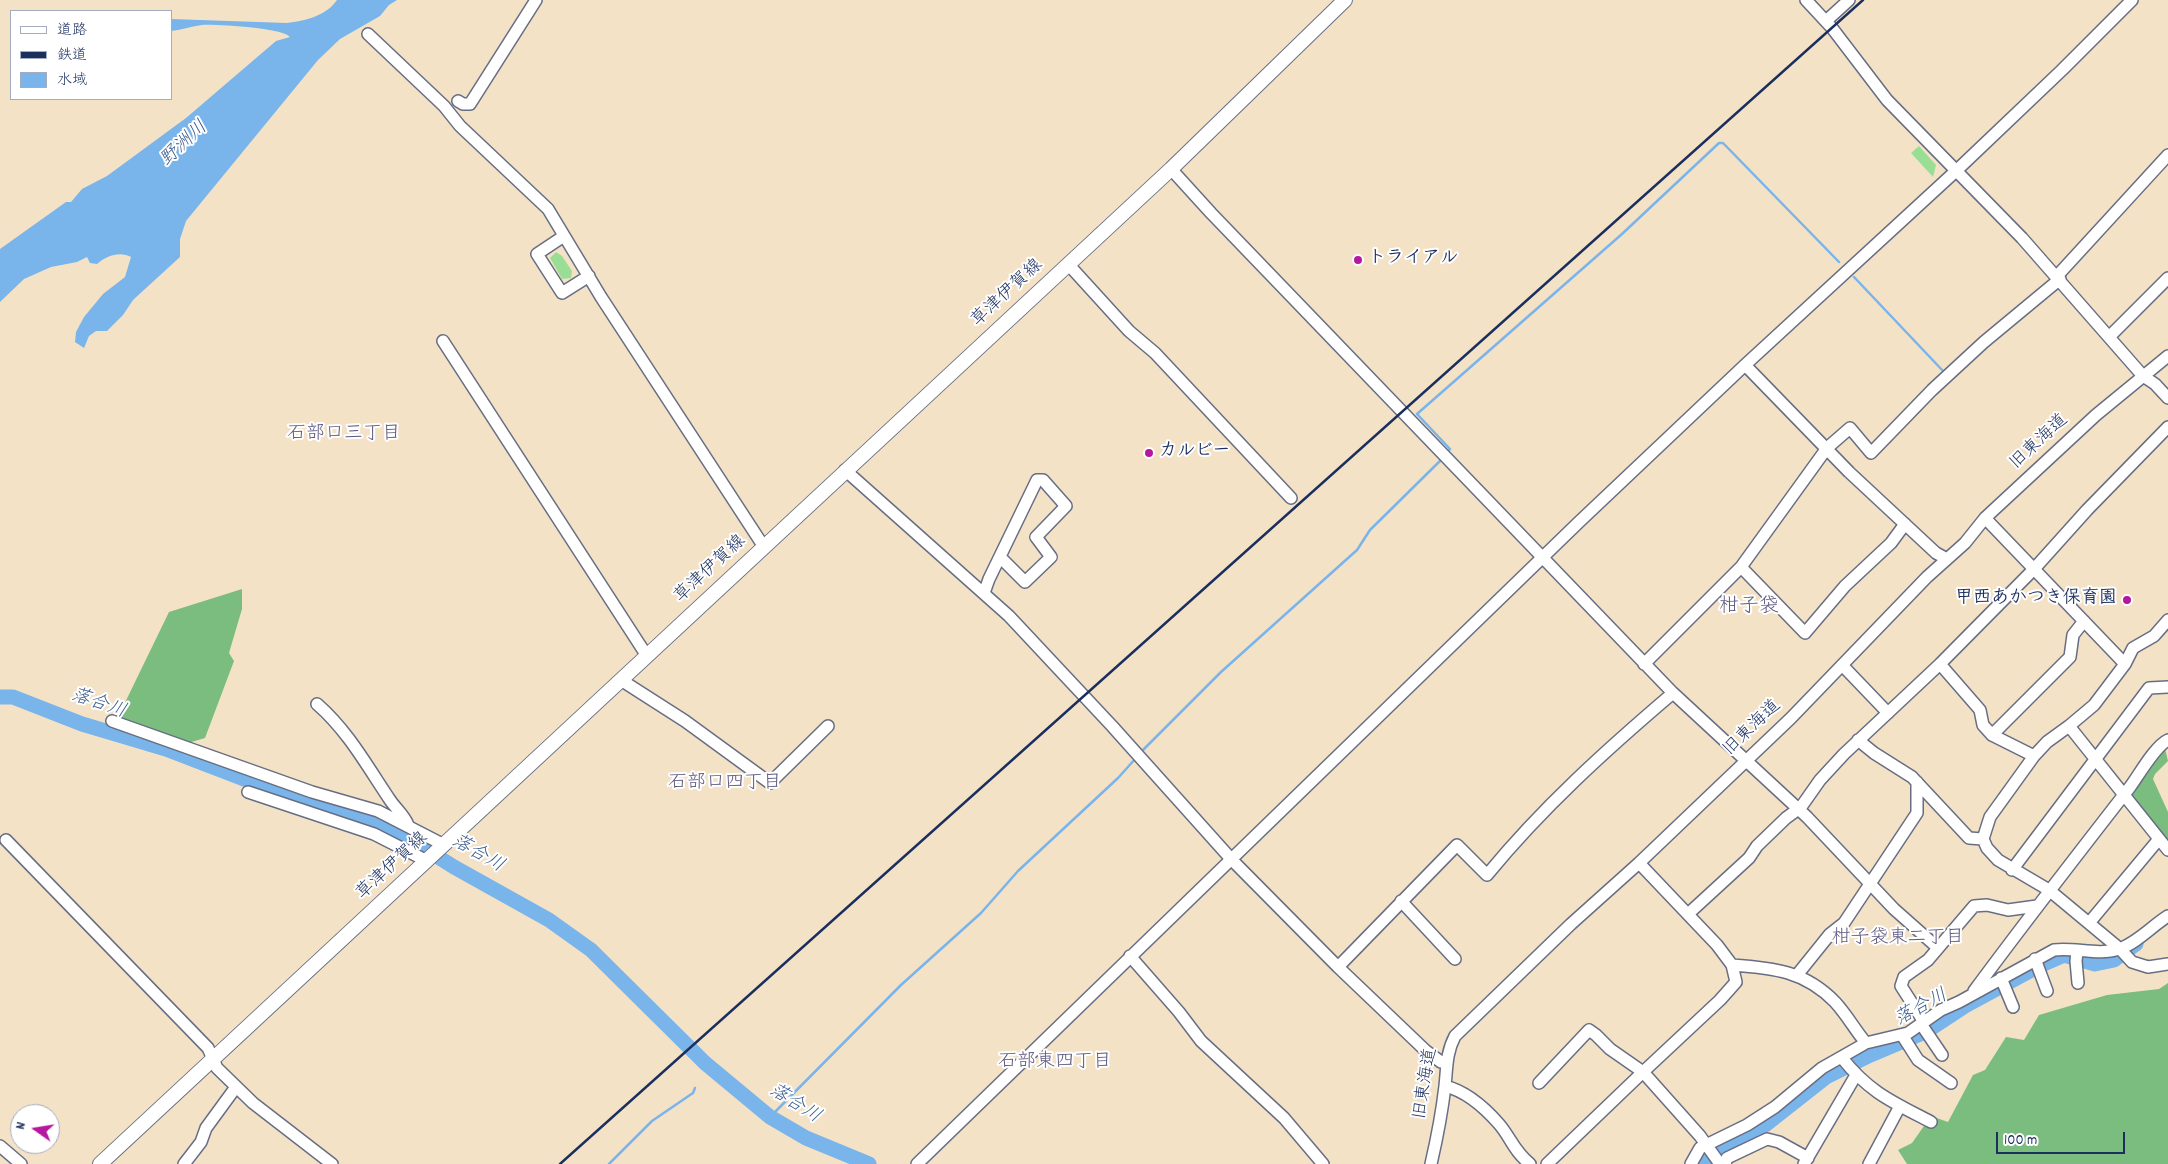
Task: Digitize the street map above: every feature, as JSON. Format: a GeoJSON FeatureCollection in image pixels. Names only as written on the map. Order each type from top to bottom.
{"type":"FeatureCollection","features":[{"type":"Feature","properties":{"kind":"main road","name":"草津伊賀線"},"geometry":{"type":"LineString","coordinates":[[100,1164],[1171,169],[1344,0]]}},
{"type":"Feature","properties":{"kind":"street"},"geometry":{"type":"LineString","coordinates":[[458,102],[470,104],[536,0]]}},
{"type":"Feature","properties":{"kind":"street"},"geometry":{"type":"LineString","coordinates":[[1806,0],[1826,21],[1887,100],[1957,170],[2059,278],[2143,376],[2155,384],[2168,398]]}},
{"type":"Feature","properties":{"kind":"street"},"geometry":{"type":"LineString","coordinates":[[1826,21],[1849,0]]}},
{"type":"Feature","properties":{"kind":"street"},"geometry":{"type":"LineString","coordinates":[[917,1164],[1130,956],[1232,860],[1318,773],[1542,558],[1746,365],[1957,170],[2132,0]]}},
{"type":"Feature","properties":{"kind":"street"},"geometry":{"type":"LineString","coordinates":[[368,34],[444,106],[460,126],[548,209],[589,276],[764,547]]}},
{"type":"Feature","properties":{"kind":"street"},"geometry":{"type":"LineString","coordinates":[[1644,664],[1741,567],[1827,448],[1850,428],[1871,453],[1932,390],[1984,342],[2059,278],[2168,155]]}},
{"type":"Feature","properties":{"kind":"street"},"geometry":{"type":"LineString","coordinates":[[1171,169],[1672,693],[1798,810],[1894,909],[1938,948]]}},
{"type":"Feature","properties":{"kind":"street"},"geometry":{"type":"LineString","coordinates":[[561,232],[537,254],[562,293],[589,276]]}},
{"type":"Feature","properties":{"kind":"street"},"geometry":{"type":"LineString","coordinates":[[1068,264],[1129,332],[1155,353],[1291,498]]}},
{"type":"Feature","properties":{"kind":"street"},"geometry":{"type":"LineString","coordinates":[[2109,337],[2168,278]]}},
{"type":"Feature","properties":{"kind":"street"},"geometry":{"type":"LineString","coordinates":[[443,341],[647,656]]}},
{"type":"Feature","properties":{"kind":"street","name":"旧東海道"},"geometry":{"type":"LineString","coordinates":[[1431,1164],[1445,1086],[1446,1062],[1449,1047],[1455,1036],[1571,924],[1639,863],[1745,762],[1926,577],[1965,543],[1984,518],[2096,415],[2168,356]]}},
{"type":"Feature","properties":{"kind":"street"},"geometry":{"type":"LineString","coordinates":[[1746,365],[1849,472],[1936,553],[1947,559]]}},
{"type":"Feature","properties":{"kind":"street"},"geometry":{"type":"LineString","coordinates":[[1688,914],[1749,858],[1757,846],[1786,818],[1798,810],[1820,780],[1858,740],[1940,664],[2034,569],[2086,510],[2168,427]]}},
{"type":"Feature","properties":{"kind":"street"},"geometry":{"type":"LineString","coordinates":[[845,470],[1009,616],[1232,860],[1338,967],[1426,1051],[1441,1062],[1446,1062]]}},
{"type":"Feature","properties":{"kind":"street"},"geometry":{"type":"LineString","coordinates":[[984,593],[1000,557],[1037,480],[1043,480],[1066,506],[1036,536],[1051,557],[1025,582],[1000,557]]}},
{"type":"Feature","properties":{"kind":"street"},"geometry":{"type":"LineString","coordinates":[[1984,518],[2125,664]]}},
{"type":"Feature","properties":{"kind":"street"},"geometry":{"type":"LineString","coordinates":[[1741,567],[1805,633],[1844,586],[1891,543],[1905,524]]}},
{"type":"Feature","properties":{"kind":"street"},"geometry":{"type":"LineString","coordinates":[[2168,620],[2154,636],[2133,648],[2125,664],[2094,705],[2047,742],[2034,756],[1990,817],[1983,838],[1987,848],[1998,860],[2012,870],[2049,890],[2120,949],[2132,962],[2148,967],[2168,964]]}},
{"type":"Feature","properties":{"kind":"street"},"geometry":{"type":"LineString","coordinates":[[1992,735],[2070,657],[2073,635],[2084,621]]}},
{"type":"Feature","properties":{"kind":"street"},"geometry":{"type":"LineString","coordinates":[[1842,664],[1888,713]]}},
{"type":"Feature","properties":{"kind":"street"},"geometry":{"type":"LineString","coordinates":[[1940,664],[1980,710],[1983,725],[1992,735],[2034,756]]}},
{"type":"Feature","properties":{"kind":"street"},"geometry":{"type":"LineString","coordinates":[[621,680],[685,721],[770,783],[828,726]]}},
{"type":"Feature","properties":{"kind":"street"},"geometry":{"type":"LineString","coordinates":[[2012,870],[2149,688],[2168,687]]}},
{"type":"Feature","properties":{"kind":"street"},"geometry":{"type":"LineString","coordinates":[[1338,967],[1457,845],[1487,875],[1540,814],[1626,733],[1672,693]]}},
{"type":"Feature","properties":{"kind":"street"},"geometry":{"type":"LineString","coordinates":[[317,704],[335,719],[392,802],[404,816],[408,825]]}},
{"type":"Feature","properties":{"kind":"street"},"geometry":{"type":"LineString","coordinates":[[112,721],[312,792],[378,811],[408,825],[442,847]]}},
{"type":"Feature","properties":{"kind":"street"},"geometry":{"type":"LineString","coordinates":[[2069,726],[2168,850]]}},
{"type":"Feature","properties":{"kind":"street"},"geometry":{"type":"LineString","coordinates":[[1858,740],[1874,753],[1912,777],[1969,838],[1983,838]]}},
{"type":"Feature","properties":{"kind":"street"},"geometry":{"type":"LineString","coordinates":[[1972,995],[2049,890],[2124,795],[2162,743],[2168,740]]}},
{"type":"Feature","properties":{"kind":"street"},"geometry":{"type":"LineString","coordinates":[[1796,975],[1830,934],[1844,922],[1917,813],[1917,782]]}},
{"type":"Feature","properties":{"kind":"street"},"geometry":{"type":"LineString","coordinates":[[248,792],[374,834],[429,860]]}},
{"type":"Feature","properties":{"kind":"street"},"geometry":{"type":"LineString","coordinates":[[2089,923],[2159,839]]}},
{"type":"Feature","properties":{"kind":"street"},"geometry":{"type":"LineString","coordinates":[[6,840],[208,1048],[217,1068],[236,1087],[332,1164]]}},
{"type":"Feature","properties":{"kind":"street"},"geometry":{"type":"LineString","coordinates":[[1547,1164],[1720,1000],[1736,982],[1732,965],[1688,914],[1639,863]]}},
{"type":"Feature","properties":{"kind":"street"},"geometry":{"type":"LineString","coordinates":[[1401,902],[1456,959]]}},
{"type":"Feature","properties":{"kind":"street"},"geometry":{"type":"LineString","coordinates":[[1942,1054],[1901,986],[1904,977],[1928,960],[1974,906],[1987,905],[2008,910],[2037,906]]}},
{"type":"Feature","properties":{"kind":"street"},"geometry":{"type":"LineString","coordinates":[[1691,1164],[1700,1148],[1775,1107],[1822,1068],[1866,1043],[1904,1039],[1924,1027],[1941,1010],[2003,982],[2054,950],[2068,948],[2077,955],[2120,949],[2168,916]]}},
{"type":"Feature","properties":{"kind":"street"},"geometry":{"type":"LineString","coordinates":[[2077,955],[2078,983]]}},
{"type":"Feature","properties":{"kind":"street"},"geometry":{"type":"LineString","coordinates":[[1130,956],[1180,1012],[1201,1041],[1284,1118],[1323,1164]]}},
{"type":"Feature","properties":{"kind":"street"},"geometry":{"type":"LineString","coordinates":[[2036,963],[2047,990]]}},
{"type":"Feature","properties":{"kind":"street"},"geometry":{"type":"LineString","coordinates":[[1732,965],[1770,968],[1796,975],[1819,988],[1836,1004],[1866,1043]]}},
{"type":"Feature","properties":{"kind":"street"},"geometry":{"type":"LineString","coordinates":[[2003,982],[2013,1007]]}},
{"type":"Feature","properties":{"kind":"street"},"geometry":{"type":"LineString","coordinates":[[1538,1083],[1589,1030],[1643,1072],[1700,1136],[1720,1164]]}},
{"type":"Feature","properties":{"kind":"street"},"geometry":{"type":"LineString","coordinates":[[1904,1039],[1918,1060],[1951,1083]]}},
{"type":"Feature","properties":{"kind":"street"},"geometry":{"type":"LineString","coordinates":[[1842,1058],[1856,1075],[1877,1094],[1931,1122]]}},
{"type":"Feature","properties":{"kind":"street"},"geometry":{"type":"LineString","coordinates":[[1725,1164],[1727,1158],[1767,1139],[1780,1142],[1806,1161],[1856,1075]]}},
{"type":"Feature","properties":{"kind":"street"},"geometry":{"type":"LineString","coordinates":[[1445,1086],[1464,1094],[1495,1120],[1516,1150],[1530,1164]]}},
{"type":"Feature","properties":{"kind":"street"},"geometry":{"type":"LineString","coordinates":[[184,1164],[202,1142],[206,1128],[236,1087]]}},
{"type":"Feature","properties":{"kind":"street"},"geometry":{"type":"LineString","coordinates":[[1869,1164],[1900,1106]]}},
{"type":"Feature","properties":{"kind":"street"},"geometry":{"type":"LineString","coordinates":[[0,1146],[20,1164]]}},
{"type":"Feature","properties":{"kind":"green space"},"geometry":{"type":"Polygon","coordinates":[[[1919,146],[1936,165],[1933,177],[1911,153],[1919,146]]]}},
{"type":"Feature","properties":{"kind":"green space"},"geometry":{"type":"Polygon","coordinates":[[[556,252],[562,256],[572,271],[571,278],[562,279],[550,258],[556,252]]]}},
{"type":"Feature","properties":{"kind":"green space"},"geometry":{"type":"Polygon","coordinates":[[[242,589],[242,609],[229,653],[234,661],[205,738],[188,743],[118,717],[169,612],[242,589]]]}},
{"type":"Feature","properties":{"kind":"green space"},"geometry":{"type":"Polygon","coordinates":[[[2164,744],[2168,761],[2155,774],[2153,779],[2168,812],[2168,846],[2127,794],[2164,744]]]}},
{"type":"Feature","properties":{"kind":"green space"},"geometry":{"type":"Polygon","coordinates":[[[2168,983],[2168,1164],[1907,1164],[1898,1150],[1912,1143],[1931,1116],[1948,1122],[1973,1075],[1985,1070],[2006,1037],[2024,1040],[2039,1015],[2107,995],[2159,989],[2168,983]]]}},
{"type":"Feature","properties":{"kind":"water","name":"野洲川"},"geometry":{"type":"Polygon","coordinates":[[[337,0],[397,0],[389,5],[380,16],[340,39],[318,60],[186,221],[180,239],[180,257],[133,300],[123,315],[107,331],[96,331],[89,336],[84,348],[75,342],[76,332],[84,317],[103,294],[125,277],[131,257],[127,255],[113,255],[97,264],[90,263],[87,257],[77,262],[51,267],[24,279],[0,302],[0,249],[66,202],[71,202],[82,189],[107,176],[186,118],[276,41],[290,37],[275,31],[220,25],[202,25],[172,31],[172,19],[287,23],[308,19],[321,14],[337,0]]]}},
{"type":"Feature","properties":{"kind":"waterway"},"geometry":{"type":"LineString","coordinates":[[1446,454],[1450,449],[1417,414],[1622,234],[1719,143],[1723,143],[1839,262]]}},
{"type":"Feature","properties":{"kind":"waterway"},"geometry":{"type":"LineString","coordinates":[[1854,277],[1944,372]]}},
{"type":"Feature","properties":{"kind":"waterway"},"geometry":{"type":"LineString","coordinates":[[1141,752],[1221,672],[1357,550],[1370,530],[1443,458]]}},
{"type":"Feature","properties":{"kind":"waterway","name":"落合川"},"geometry":{"type":"LineString","coordinates":[[0,697],[13,697],[82,724],[166,749],[270,789],[392,828],[454,867],[549,920],[591,950],[705,1063],[770,1117],[806,1138],[869,1164]]}},
{"type":"Feature","properties":{"kind":"waterway"},"geometry":{"type":"LineString","coordinates":[[770,1117],[901,985],[981,913],[1018,871],[1118,778],[1136,758]]}},
{"type":"Feature","properties":{"kind":"waterway","name":"落合川"},"geometry":{"type":"LineString","coordinates":[[1703,1164],[1710,1155],[1765,1125],[1826,1077],[1868,1056],[1927,1031],[1965,1006],[2041,965],[2064,955],[2095,964],[2114,960],[2136,944]]}},
{"type":"Feature","properties":{"kind":"waterway"},"geometry":{"type":"LineString","coordinates":[[609,1164],[652,1121],[693,1093],[695,1088]]}},
{"type":"Feature","properties":{"kind":"railway"},"geometry":{"type":"LineString","coordinates":[[560,1164],[1863,0]]}},
{"type":"Feature","properties":{"kind":"place","name":"トライアル"},"geometry":{"type":"Point","coordinates":[1358,260]}},
{"type":"Feature","properties":{"kind":"place","name":"カルビー"},"geometry":{"type":"Point","coordinates":[1149,453]}},
{"type":"Feature","properties":{"kind":"place","name":"甲西あかつき保育園"},"geometry":{"type":"Point","coordinates":[2127,600]}},
{"type":"Feature","properties":{"kind":"district","name":"石部口三丁目"},"geometry":{"type":"Point","coordinates":[344,435]}},
{"type":"Feature","properties":{"kind":"district","name":"柑子袋"},"geometry":{"type":"Point","coordinates":[1749,608]}},
{"type":"Feature","properties":{"kind":"district","name":"石部口四丁目"},"geometry":{"type":"Point","coordinates":[725,784]}},
{"type":"Feature","properties":{"kind":"district","name":"柑子袋東二丁目"},"geometry":{"type":"Point","coordinates":[1898,939]}},
{"type":"Feature","properties":{"kind":"district","name":"石部東四丁目"},"geometry":{"type":"Point","coordinates":[1055,1063]}}]}
